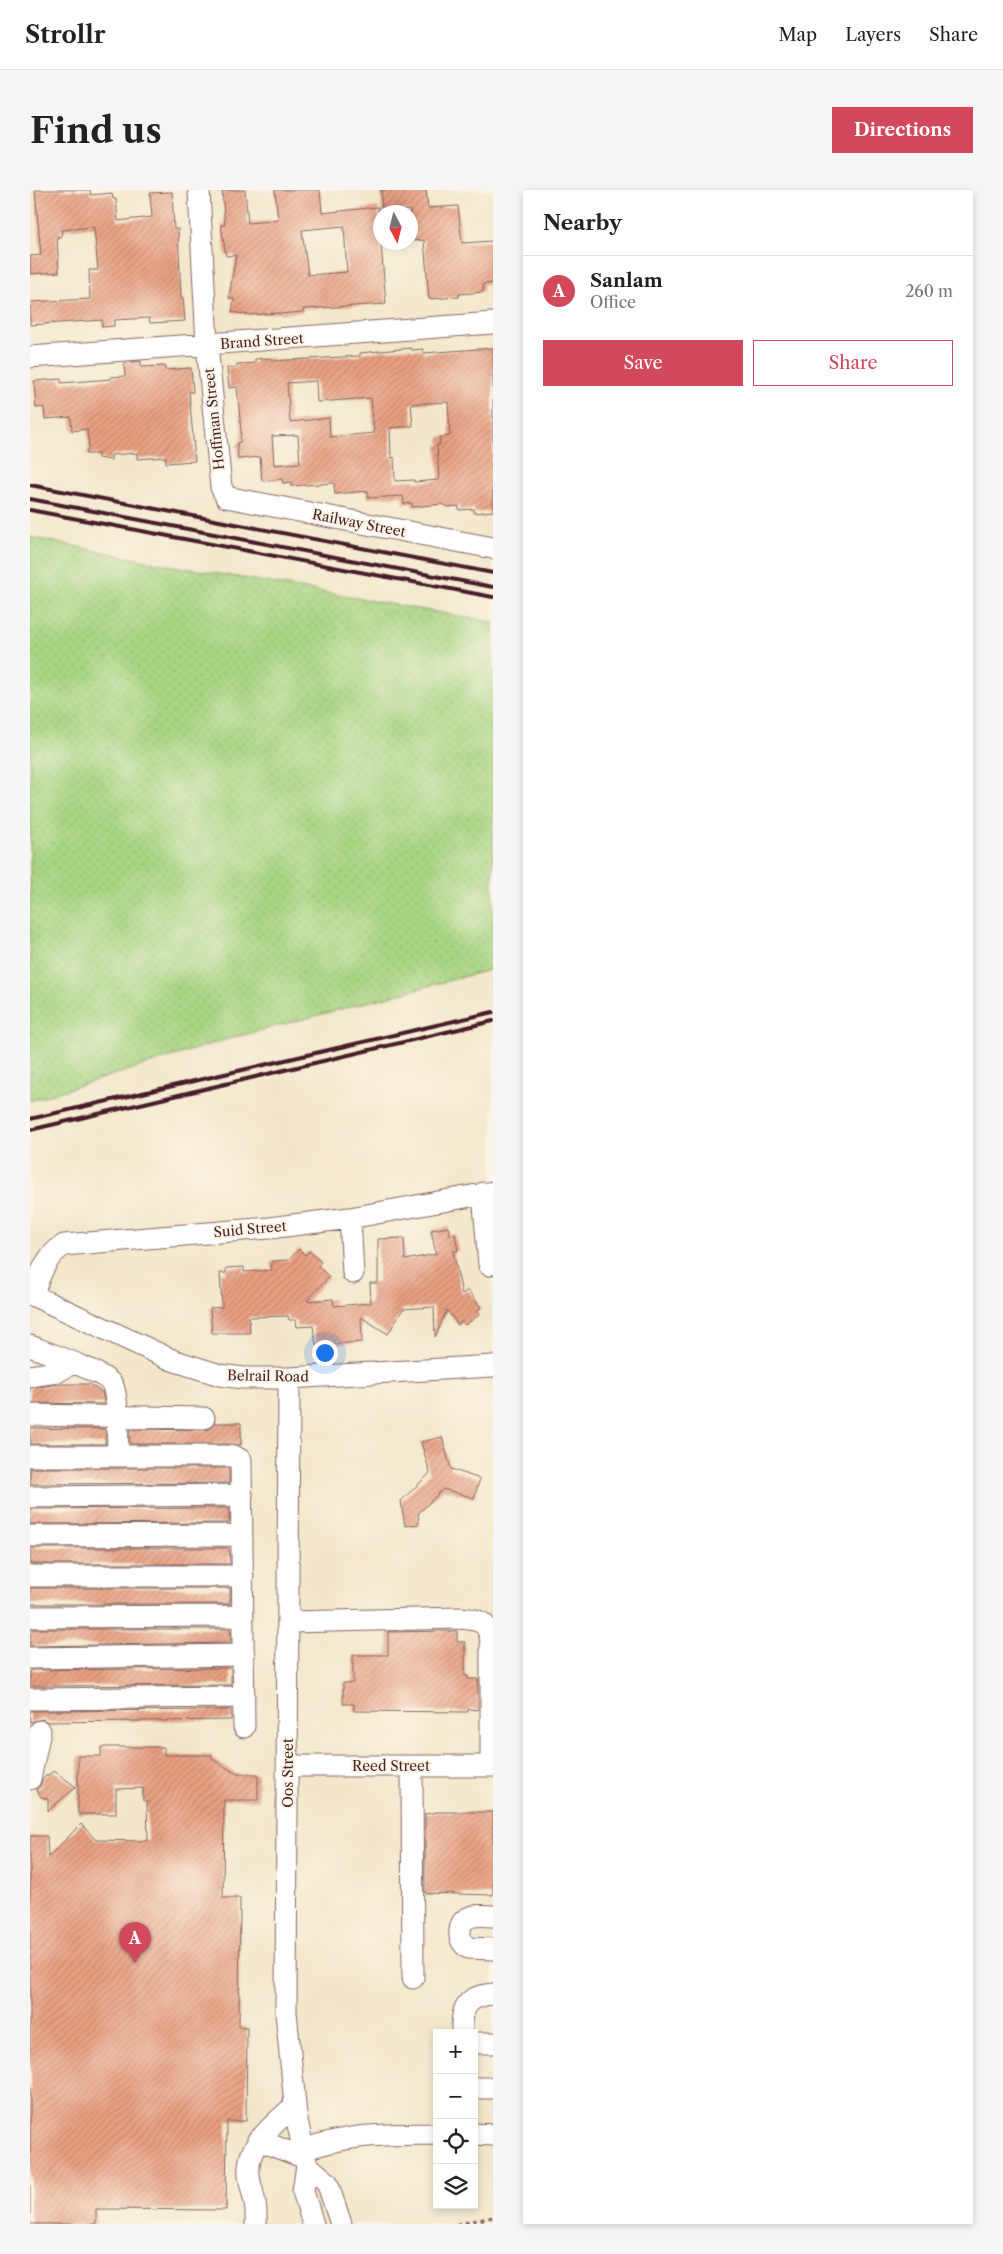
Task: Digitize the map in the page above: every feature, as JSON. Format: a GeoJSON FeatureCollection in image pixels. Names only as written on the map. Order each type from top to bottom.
{"type":"FeatureCollection","features":[{"type":"Feature","properties":{"kind":"street","name":"Hoffman Street"},"geometry":{"type":"LineString","coordinates":[[199,190],[207,345],[221,487],[226,497]]}},
{"type":"Feature","properties":{"kind":"street","name":"Brand Street"},"geometry":{"type":"LineString","coordinates":[[30,357],[493,324]]}},
{"type":"Feature","properties":{"kind":"street","name":"Railway Street"},"geometry":{"type":"LineString","coordinates":[[226,497],[493,548]]}},
{"type":"Feature","properties":{"kind":"street","name":"Suid Street"},"geometry":{"type":"LineString","coordinates":[[32,1294],[45,1263],[57,1250],[64,1246],[269,1228],[350,1218],[488,1192]]}},
{"type":"Feature","properties":{"kind":"street"},"geometry":{"type":"LineString","coordinates":[[488,1192],[488,1265]]}},
{"type":"Feature","properties":{"kind":"street"},"geometry":{"type":"LineString","coordinates":[[350,1218],[353,1273]]}},
{"type":"Feature","properties":{"kind":"street","name":"Belrail Road"},"geometry":{"type":"LineString","coordinates":[[32,1294],[172,1360],[196,1369],[243,1378],[289,1378],[493,1366]]}},
{"type":"Feature","properties":{"kind":"street"},"geometry":{"type":"LineString","coordinates":[[30,1346],[97,1372],[111,1382],[115,1394],[118,1456]]}},
{"type":"Feature","properties":{"kind":"street"},"geometry":{"type":"LineString","coordinates":[[30,1376],[57,1372],[73,1363]]}},
{"type":"Feature","properties":{"kind":"street","name":"Oos Street"},"geometry":{"type":"LineString","coordinates":[[289,1378],[286,2003],[295,2105],[305,2158],[303,2191],[313,2224]]}},
{"type":"Feature","properties":{"kind":"street"},"geometry":{"type":"LineString","coordinates":[[30,1415],[204,1418]]}},
{"type":"Feature","properties":{"kind":"street"},"geometry":{"type":"LineString","coordinates":[[30,1456],[234,1456],[241,1462],[244,1727]]}},
{"type":"Feature","properties":{"kind":"street"},"geometry":{"type":"LineString","coordinates":[[30,1497],[242,1495]]}},
{"type":"Feature","properties":{"kind":"street"},"geometry":{"type":"LineString","coordinates":[[30,1536],[242,1535]]}},
{"type":"Feature","properties":{"kind":"street"},"geometry":{"type":"LineString","coordinates":[[30,1576],[243,1576]]}},
{"type":"Feature","properties":{"kind":"street"},"geometry":{"type":"LineString","coordinates":[[30,1617],[243,1616]]}},
{"type":"Feature","properties":{"kind":"street"},"geometry":{"type":"LineString","coordinates":[[289,1622],[461,1618],[481,1622],[489,1631],[491,1642],[492,1766]]}},
{"type":"Feature","properties":{"kind":"street"},"geometry":{"type":"LineString","coordinates":[[30,1658],[244,1656]]}},
{"type":"Feature","properties":{"kind":"street"},"geometry":{"type":"LineString","coordinates":[[30,1699],[244,1697]]}},
{"type":"Feature","properties":{"kind":"street"},"geometry":{"type":"LineString","coordinates":[[30,1779],[33,1754],[40,1731]]}},
{"type":"Feature","properties":{"kind":"street","name":"Reed Street"},"geometry":{"type":"LineString","coordinates":[[288,1766],[492,1766]]}},
{"type":"Feature","properties":{"kind":"street"},"geometry":{"type":"LineString","coordinates":[[412,1766],[412,1978]]}},
{"type":"Feature","properties":{"kind":"street"},"geometry":{"type":"LineString","coordinates":[[493,1916],[476,1915],[466,1918],[460,1927],[459,1935],[460,1940],[468,1948],[493,1949]]}},
{"type":"Feature","properties":{"kind":"street"},"geometry":{"type":"LineString","coordinates":[[462,2029],[462,2015],[466,2006],[480,1995],[493,1994]]}},
{"type":"Feature","properties":{"kind":"street"},"geometry":{"type":"LineString","coordinates":[[478,2044],[493,2043]]}},
{"type":"Feature","properties":{"kind":"street"},"geometry":{"type":"LineString","coordinates":[[478,2088],[493,2088]]}},
{"type":"Feature","properties":{"kind":"street"},"geometry":{"type":"LineString","coordinates":[[256,2224],[257,2202],[250,2181],[250,2156],[258,2140],[295,2105]]}},
{"type":"Feature","properties":{"kind":"street"},"geometry":{"type":"LineString","coordinates":[[305,2158],[323,2143],[354,2136],[433,2134]]}},
{"type":"Feature","properties":{"kind":"street"},"geometry":{"type":"LineString","coordinates":[[478,2134],[493,2135]]}},
{"type":"Feature","properties":{"kind":"street"},"geometry":{"type":"LineString","coordinates":[[258,2140],[305,2158],[327,2182],[341,2224]]}},
{"type":"Feature","properties":{"kind":"path"},"geometry":{"type":"LineString","coordinates":[[456,2224],[493,2217]]}},
{"type":"Feature","properties":{"kind":"green space"},"geometry":{"type":"Polygon","coordinates":[[[30,537],[152,562],[493,622],[493,969],[228,1039],[30,1101],[30,537]]]}},
{"type":"Feature","properties":{"kind":"building"},"geometry":{"type":"Polygon","coordinates":[[[35,190],[90,190],[91,195],[112,193],[113,199],[116,199],[118,221],[152,217],[150,193],[172,192],[174,229],[178,229],[181,298],[183,298],[185,321],[150,323],[149,318],[114,320],[114,326],[102,327],[102,320],[30,325],[30,302],[90,299],[89,270],[98,270],[94,227],[61,230],[62,236],[57,237],[59,272],[30,274],[30,256],[41,255],[35,190]]]}},
{"type":"Feature","properties":{"kind":"building"},"geometry":{"type":"Polygon","coordinates":[[[222,190],[245,190],[248,223],[278,220],[275,190],[320,190],[322,213],[373,208],[373,250],[382,250],[386,304],[303,309],[303,312],[279,314],[250,315],[232,312],[234,299],[229,298],[236,255],[226,256],[221,225],[225,225],[222,190]],[[344,226],[302,230],[308,275],[347,272],[344,226]]]}},
{"type":"Feature","properties":{"kind":"building"},"geometry":{"type":"Polygon","coordinates":[[[381,190],[426,190],[428,208],[458,206],[462,243],[493,241],[493,283],[483,284],[483,292],[459,294],[459,297],[429,299],[424,240],[418,240],[418,205],[382,205],[381,190]]]}},
{"type":"Feature","properties":{"kind":"building"},"geometry":{"type":"Polygon","coordinates":[[[411,348],[412,350],[423,349],[423,353],[493,348],[493,511],[474,513],[474,509],[459,510],[459,506],[448,507],[441,504],[412,507],[412,503],[404,504],[403,496],[368,498],[368,491],[335,494],[334,483],[291,486],[291,482],[283,483],[282,479],[262,481],[260,457],[238,459],[237,443],[240,442],[241,431],[237,387],[229,388],[227,368],[237,367],[237,364],[255,363],[255,359],[272,358],[272,361],[360,356],[360,353],[411,348]],[[316,381],[287,383],[290,422],[329,418],[330,437],[374,433],[371,398],[317,402],[316,381]],[[448,402],[411,404],[413,426],[390,428],[391,458],[394,457],[395,481],[439,480],[437,445],[440,445],[439,437],[450,436],[448,402]],[[298,435],[272,436],[274,465],[300,463],[298,435]]]}},
{"type":"Feature","properties":{"kind":"building"},"geometry":{"type":"Polygon","coordinates":[[[141,361],[141,367],[165,366],[165,370],[191,368],[193,392],[189,392],[195,461],[166,463],[166,457],[137,459],[137,453],[111,455],[111,460],[98,458],[98,454],[86,454],[89,447],[87,429],[72,431],[71,417],[45,419],[44,407],[36,408],[34,381],[61,379],[61,383],[111,379],[111,377],[125,376],[124,363],[141,361]]]}},
{"type":"Feature","properties":{"kind":"building"},"geometry":{"type":"Polygon","coordinates":[[[448,1227],[450,1235],[455,1234],[458,1251],[453,1251],[462,1294],[468,1290],[481,1308],[477,1311],[479,1315],[465,1325],[462,1322],[458,1325],[447,1310],[435,1337],[434,1307],[403,1309],[388,1334],[361,1317],[362,1342],[316,1345],[313,1326],[297,1327],[296,1320],[289,1320],[288,1316],[249,1317],[250,1333],[212,1333],[210,1308],[222,1307],[220,1273],[226,1273],[226,1268],[244,1267],[244,1272],[272,1270],[271,1263],[274,1261],[289,1260],[299,1249],[305,1255],[309,1251],[321,1262],[318,1266],[329,1277],[307,1301],[333,1299],[334,1306],[371,1303],[370,1283],[378,1283],[378,1239],[404,1238],[405,1260],[436,1254],[431,1230],[448,1227]]]}},
{"type":"Feature","properties":{"kind":"building"},"geometry":{"type":"Polygon","coordinates":[[[61,1384],[89,1384],[102,1392],[104,1404],[30,1403],[30,1388],[61,1384]]]}},
{"type":"Feature","properties":{"kind":"building"},"geometry":{"type":"Polygon","coordinates":[[[215,1423],[241,1423],[241,1445],[130,1444],[130,1429],[204,1430],[210,1429],[215,1423]]]}},
{"type":"Feature","properties":{"kind":"building"},"geometry":{"type":"Polygon","coordinates":[[[30,1428],[105,1429],[105,1444],[30,1444],[30,1428]]]}},
{"type":"Feature","properties":{"kind":"building"},"geometry":{"type":"Polygon","coordinates":[[[442,1437],[451,1469],[480,1479],[474,1498],[443,1489],[418,1514],[419,1524],[405,1526],[401,1501],[430,1473],[421,1442],[442,1437]]]}},
{"type":"Feature","properties":{"kind":"building"},"geometry":{"type":"Polygon","coordinates":[[[30,1468],[229,1468],[229,1483],[30,1484],[30,1468]]]}},
{"type":"Feature","properties":{"kind":"building"},"geometry":{"type":"Polygon","coordinates":[[[229,1508],[229,1523],[30,1524],[30,1509],[229,1508]]]}},
{"type":"Feature","properties":{"kind":"building"},"geometry":{"type":"Polygon","coordinates":[[[30,1548],[229,1548],[230,1564],[30,1564],[30,1548]]]}},
{"type":"Feature","properties":{"kind":"building"},"geometry":{"type":"Polygon","coordinates":[[[30,1588],[230,1588],[230,1604],[30,1604],[30,1588]]]}},
{"type":"Feature","properties":{"kind":"building"},"geometry":{"type":"Polygon","coordinates":[[[30,1629],[230,1629],[231,1643],[30,1646],[30,1629]]]}},
{"type":"Feature","properties":{"kind":"building"},"geometry":{"type":"Polygon","coordinates":[[[457,1631],[457,1642],[465,1642],[465,1676],[468,1676],[468,1679],[478,1679],[478,1710],[468,1709],[468,1712],[354,1711],[354,1704],[343,1704],[343,1683],[353,1683],[353,1655],[388,1655],[388,1632],[457,1631]]]}},
{"type":"Feature","properties":{"kind":"building"},"geometry":{"type":"Polygon","coordinates":[[[231,1668],[231,1685],[30,1686],[30,1670],[231,1668]]]}},
{"type":"Feature","properties":{"kind":"building"},"geometry":{"type":"Polygon","coordinates":[[[231,1710],[231,1720],[48,1722],[42,1719],[30,1722],[30,1711],[231,1710]]]}},
{"type":"Feature","properties":{"kind":"building"},"geometry":{"type":"Polygon","coordinates":[[[101,1747],[164,1747],[164,1755],[212,1755],[212,1759],[237,1774],[258,1774],[258,1800],[224,1800],[223,1898],[240,1898],[239,2027],[247,2027],[246,2121],[227,2121],[226,2210],[96,2209],[96,2224],[30,2224],[30,1836],[47,1836],[48,1857],[81,1824],[96,1840],[148,1841],[147,1801],[143,1801],[143,1788],[116,1789],[116,1814],[78,1814],[78,1756],[101,1756],[101,1747]]]}},
{"type":"Feature","properties":{"kind":"building"},"geometry":{"type":"Polygon","coordinates":[[[54,1771],[76,1787],[48,1811],[48,1799],[41,1797],[36,1789],[40,1787],[43,1778],[54,1771]]]}},
{"type":"Feature","properties":{"kind":"building"},"geometry":{"type":"Polygon","coordinates":[[[438,1812],[493,1812],[493,1895],[425,1893],[425,1814],[438,1812]]]}},
{"type":"Feature","properties":{"kind":"railway"},"geometry":{"type":"LineString","coordinates":[[30,485],[493,573]]}},
{"type":"Feature","properties":{"kind":"railway"},"geometry":{"type":"LineString","coordinates":[[30,499],[493,587]]}},
{"type":"Feature","properties":{"kind":"railway"},"geometry":{"type":"LineString","coordinates":[[30,510],[493,597]]}},
{"type":"Feature","properties":{"kind":"railway"},"geometry":{"type":"LineString","coordinates":[[30,1119],[493,1012]]}},
{"type":"Feature","properties":{"kind":"railway"},"geometry":{"type":"LineString","coordinates":[[30,1130],[493,1021]]}},
{"type":"Feature","properties":{"kind":"place","name":"Sanlam"},"geometry":{"type":"Point","coordinates":[135,1963]}}]}
